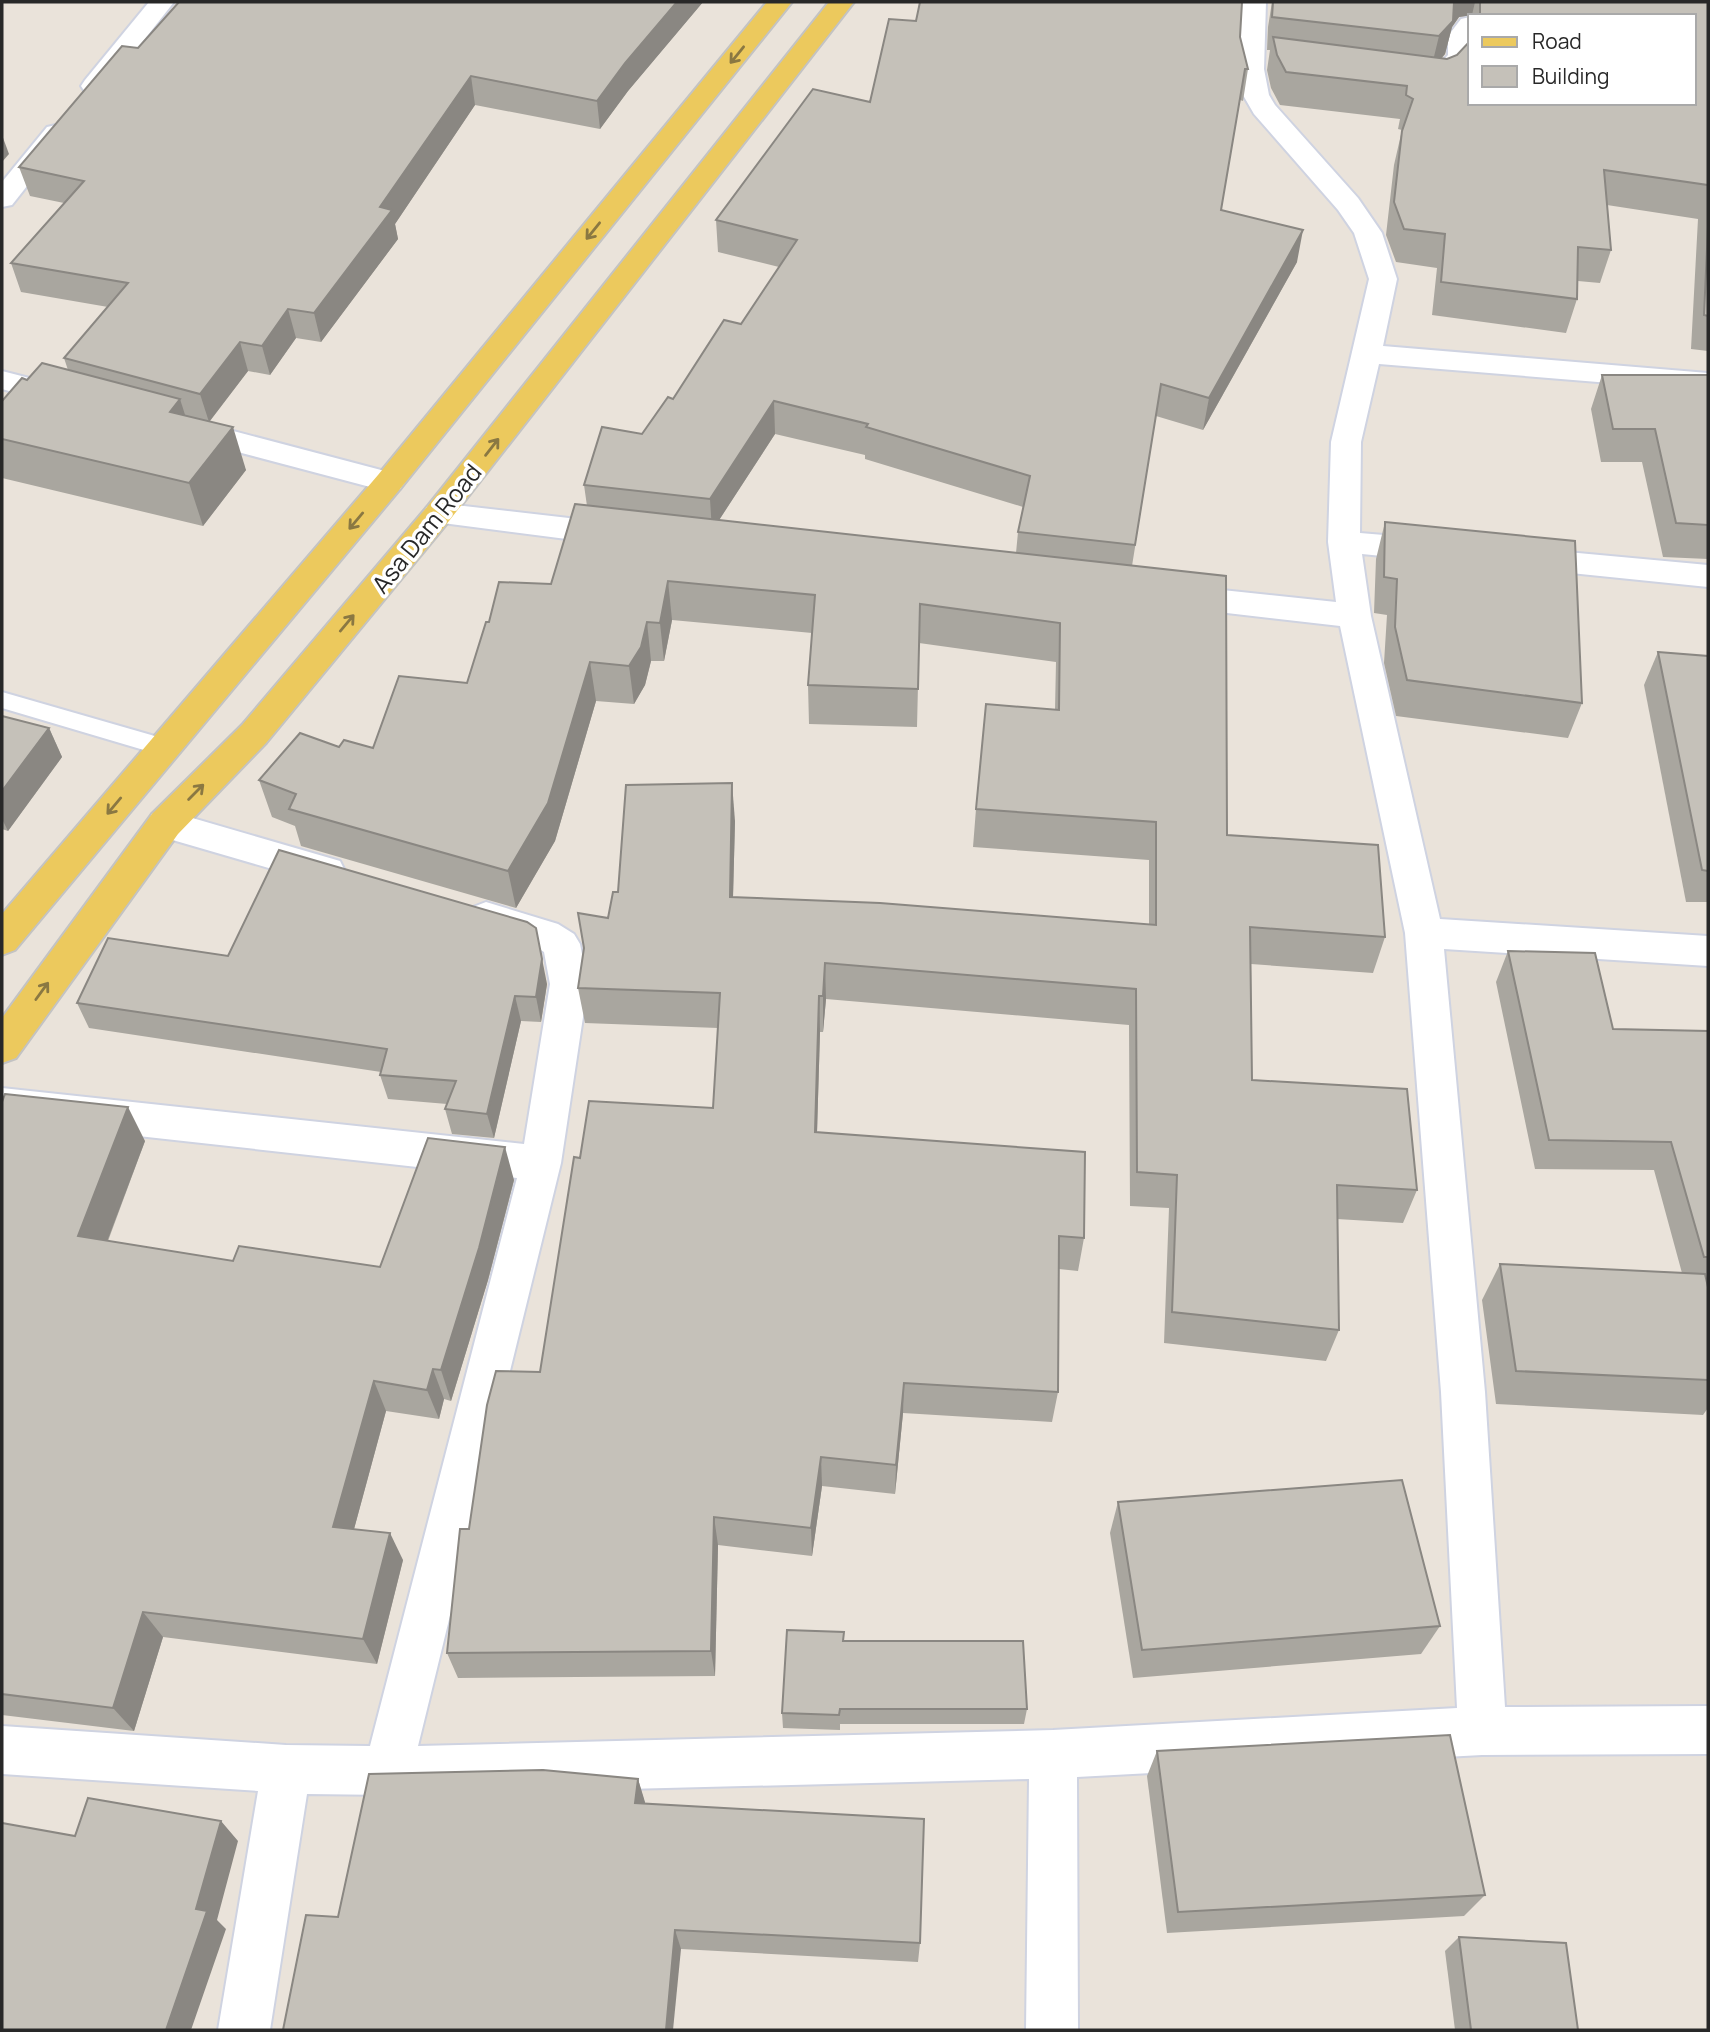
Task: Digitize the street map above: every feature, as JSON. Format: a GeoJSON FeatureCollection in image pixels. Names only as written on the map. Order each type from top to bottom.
{"type":"FeatureCollection","features":[{"type":"Feature","properties":{"kind":"main road"},"geometry":{"type":"LineString","coordinates":[[8,922],[164,747],[389,482],[780,2]]}},
{"type":"Feature","properties":{"kind":"main road","name":"Asa Dam Road"},"geometry":{"type":"LineString","coordinates":[[2,1046],[165,824],[254,734],[438,514],[842,2]]}},
{"type":"Feature","properties":{"kind":"main road"},"geometry":{"type":"LineString","coordinates":[[192,714],[254,734]]}},
{"type":"Feature","properties":{"kind":"street"},"geometry":{"type":"LineString","coordinates":[[2,199],[162,2]]}},
{"type":"Feature","properties":{"kind":"street"},"geometry":{"type":"LineString","coordinates":[[1254,2],[1266,60],[1249,68],[1253,92],[1263,108],[1348,204],[1368,233],[1383,279],[1346,442],[1343,542],[1354,616],[1424,933],[1463,1392],[1482,1731]]}},
{"type":"Feature","properties":{"kind":"street"},"geometry":{"type":"LineString","coordinates":[[1398,76],[1438,81],[1461,57],[1461,36],[1468,27]]}},
{"type":"Feature","properties":{"kind":"street"},"geometry":{"type":"LineString","coordinates":[[1366,354],[1708,382]]}},
{"type":"Feature","properties":{"kind":"street"},"geometry":{"type":"LineString","coordinates":[[2,380],[95,405]]}},
{"type":"Feature","properties":{"kind":"street"},"geometry":{"type":"LineString","coordinates":[[162,422],[389,482]]}},
{"type":"Feature","properties":{"kind":"street"},"geometry":{"type":"LineString","coordinates":[[438,514],[646,537]]}},
{"type":"Feature","properties":{"kind":"street"},"geometry":{"type":"LineString","coordinates":[[1343,542],[1708,576]]}},
{"type":"Feature","properties":{"kind":"street"},"geometry":{"type":"LineString","coordinates":[[1146,593],[1354,616]]}},
{"type":"Feature","properties":{"kind":"street"},"geometry":{"type":"LineString","coordinates":[[165,824],[366,882]]}},
{"type":"Feature","properties":{"kind":"street"},"geometry":{"type":"LineString","coordinates":[[388,1771],[541,1163],[569,984],[561,944],[545,934],[446,905]]}},
{"type":"Feature","properties":{"kind":"street"},"geometry":{"type":"LineString","coordinates":[[1424,933],[1708,951]]}},
{"type":"Feature","properties":{"kind":"street"},"geometry":{"type":"LineString","coordinates":[[2,1104],[541,1163]]}},
{"type":"Feature","properties":{"kind":"street"},"geometry":{"type":"LineString","coordinates":[[2,1750],[286,1769],[388,1771],[1053,1754],[1482,1731],[1708,1730]]}},
{"type":"Feature","properties":{"kind":"street"},"geometry":{"type":"LineString","coordinates":[[1052,2030],[1053,1754]]}},
{"type":"Feature","properties":{"kind":"street"},"geometry":{"type":"LineString","coordinates":[[244,2030],[286,1769]]}},
{"type":"Feature","properties":{"kind":"lane"},"geometry":{"type":"LineString","coordinates":[[2,700],[164,747]]}},
{"type":"Feature","properties":{"kind":"building"},"geometry":{"type":"Polygon","coordinates":[[[179,2],[677,2],[625,63],[597,101],[471,76],[380,207],[392,210],[314,313],[288,309],[262,346],[240,342],[200,394],[64,358],[128,283],[11,263],[84,181],[19,167],[122,46],[138,48],[179,2]]]}},
{"type":"Feature","properties":{"kind":"building"},"geometry":{"type":"Polygon","coordinates":[[[920,2],[1242,2],[1240,37],[1248,69],[1245,69],[1221,210],[1303,230],[1209,398],[1161,384],[1135,545],[1018,532],[1030,476],[866,427],[868,424],[774,401],[710,499],[584,485],[602,427],[642,434],[668,397],[673,399],[724,320],[741,324],[797,240],[716,220],[813,89],[870,102],[889,19],[916,21],[920,2]]]}},
{"type":"Feature","properties":{"kind":"building"},"geometry":{"type":"Polygon","coordinates":[[[1273,2],[1454,2],[1453,21],[1439,36],[1272,17],[1273,2]]]}},
{"type":"Feature","properties":{"kind":"building"},"geometry":{"type":"Polygon","coordinates":[[[1480,2],[1708,2],[1708,185],[1604,170],[1611,250],[1578,247],[1577,299],[1441,282],[1445,234],[1404,229],[1394,202],[1402,131],[1413,99],[1406,95],[1407,86],[1286,72],[1277,55],[1273,37],[1447,59],[1457,55],[1468,43],[1468,105],[1696,105],[1696,14],[1480,14],[1480,2]]]}},
{"type":"Feature","properties":{"kind":"building"},"geometry":{"type":"Polygon","coordinates":[[[1708,227],[1708,316],[1704,315],[1708,227]]]}},
{"type":"Feature","properties":{"kind":"building"},"geometry":{"type":"Polygon","coordinates":[[[42,363],[180,399],[170,412],[233,427],[189,483],[2,439],[2,401],[22,378],[27,380],[42,363]]]}},
{"type":"Feature","properties":{"kind":"building"},"geometry":{"type":"Polygon","coordinates":[[[1602,375],[1708,375],[1708,525],[1676,523],[1655,429],[1613,429],[1602,375]]]}},
{"type":"Feature","properties":{"kind":"building"},"geometry":{"type":"Polygon","coordinates":[[[575,504],[1226,576],[1227,835],[1378,845],[1385,937],[1250,927],[1252,1080],[1407,1089],[1417,1190],[1337,1185],[1339,1330],[1172,1312],[1177,1175],[1137,1172],[1136,989],[825,963],[823,996],[819,996],[815,1132],[1085,1152],[1084,1238],[1059,1236],[1058,1392],[904,1383],[896,1465],[821,1457],[811,1528],[714,1517],[711,1651],[447,1653],[460,1529],[469,1529],[487,1405],[496,1371],[540,1372],[574,1157],[580,1158],[589,1101],[713,1108],[720,993],[578,988],[584,948],[578,913],[608,918],[613,892],[618,892],[626,785],[732,783],[730,897],[880,903],[1156,925],[1156,822],[976,809],[986,704],[1059,710],[1060,623],[920,604],[918,689],[808,685],[815,595],[668,581],[660,623],[647,622],[641,647],[629,666],[590,662],[548,803],[508,871],[289,809],[296,794],[259,780],[300,733],[339,747],[344,740],[373,748],[399,676],[467,683],[486,622],[489,622],[499,582],[551,584],[575,504]]]}},
{"type":"Feature","properties":{"kind":"building"},"geometry":{"type":"Polygon","coordinates":[[[1385,522],[1575,541],[1582,703],[1407,680],[1395,627],[1397,579],[1384,577],[1385,522]]]}},
{"type":"Feature","properties":{"kind":"building"},"geometry":{"type":"Polygon","coordinates":[[[1658,652],[1708,656],[1708,871],[1702,870],[1658,652]]]}},
{"type":"Feature","properties":{"kind":"building"},"geometry":{"type":"Polygon","coordinates":[[[2,716],[49,728],[2,791],[2,716]]]}},
{"type":"Feature","properties":{"kind":"building"},"geometry":{"type":"Polygon","coordinates":[[[279,850],[527,922],[536,928],[542,959],[536,997],[515,996],[487,1114],[445,1109],[456,1081],[380,1075],[387,1049],[77,1003],[108,938],[228,956],[279,850]]]}},
{"type":"Feature","properties":{"kind":"building"},"geometry":{"type":"Polygon","coordinates":[[[1508,951],[1595,953],[1613,1029],[1708,1031],[1708,1257],[1704,1257],[1671,1142],[1549,1140],[1508,951]]]}},
{"type":"Feature","properties":{"kind":"building"},"geometry":{"type":"Polygon","coordinates":[[[5,1094],[128,1107],[78,1236],[233,1261],[239,1246],[380,1267],[428,1138],[505,1147],[479,1248],[441,1370],[433,1369],[427,1390],[374,1381],[333,1527],[390,1533],[363,1639],[143,1612],[113,1708],[2,1694],[2,1102],[5,1094]]]}},
{"type":"Feature","properties":{"kind":"building"},"geometry":{"type":"Polygon","coordinates":[[[1500,1264],[1705,1274],[1708,1287],[1708,1380],[1516,1371],[1500,1264]]]}},
{"type":"Feature","properties":{"kind":"building"},"geometry":{"type":"Polygon","coordinates":[[[1402,1480],[1440,1626],[1142,1650],[1118,1502],[1402,1480]]]}},
{"type":"Feature","properties":{"kind":"building"},"geometry":{"type":"Polygon","coordinates":[[[787,1630],[844,1632],[843,1641],[1023,1641],[1027,1709],[840,1709],[839,1715],[782,1713],[787,1630]]]}},
{"type":"Feature","properties":{"kind":"building"},"geometry":{"type":"Polygon","coordinates":[[[1450,1735],[1485,1895],[1178,1912],[1157,1751],[1450,1735]]]}},
{"type":"Feature","properties":{"kind":"building"},"geometry":{"type":"Polygon","coordinates":[[[543,1770],[638,1779],[635,1803],[924,1819],[920,1943],[675,1930],[666,2030],[283,2030],[306,1915],[338,1917],[369,1774],[543,1770]]]}},
{"type":"Feature","properties":{"kind":"building"},"geometry":{"type":"Polygon","coordinates":[[[88,1798],[221,1821],[196,1909],[207,1911],[166,2030],[2,2030],[2,1823],[75,1836],[88,1798]]]}},
{"type":"Feature","properties":{"kind":"building"},"geometry":{"type":"Polygon","coordinates":[[[1459,1937],[1566,1943],[1578,2030],[1471,2030],[1459,1937]]]}}]}
